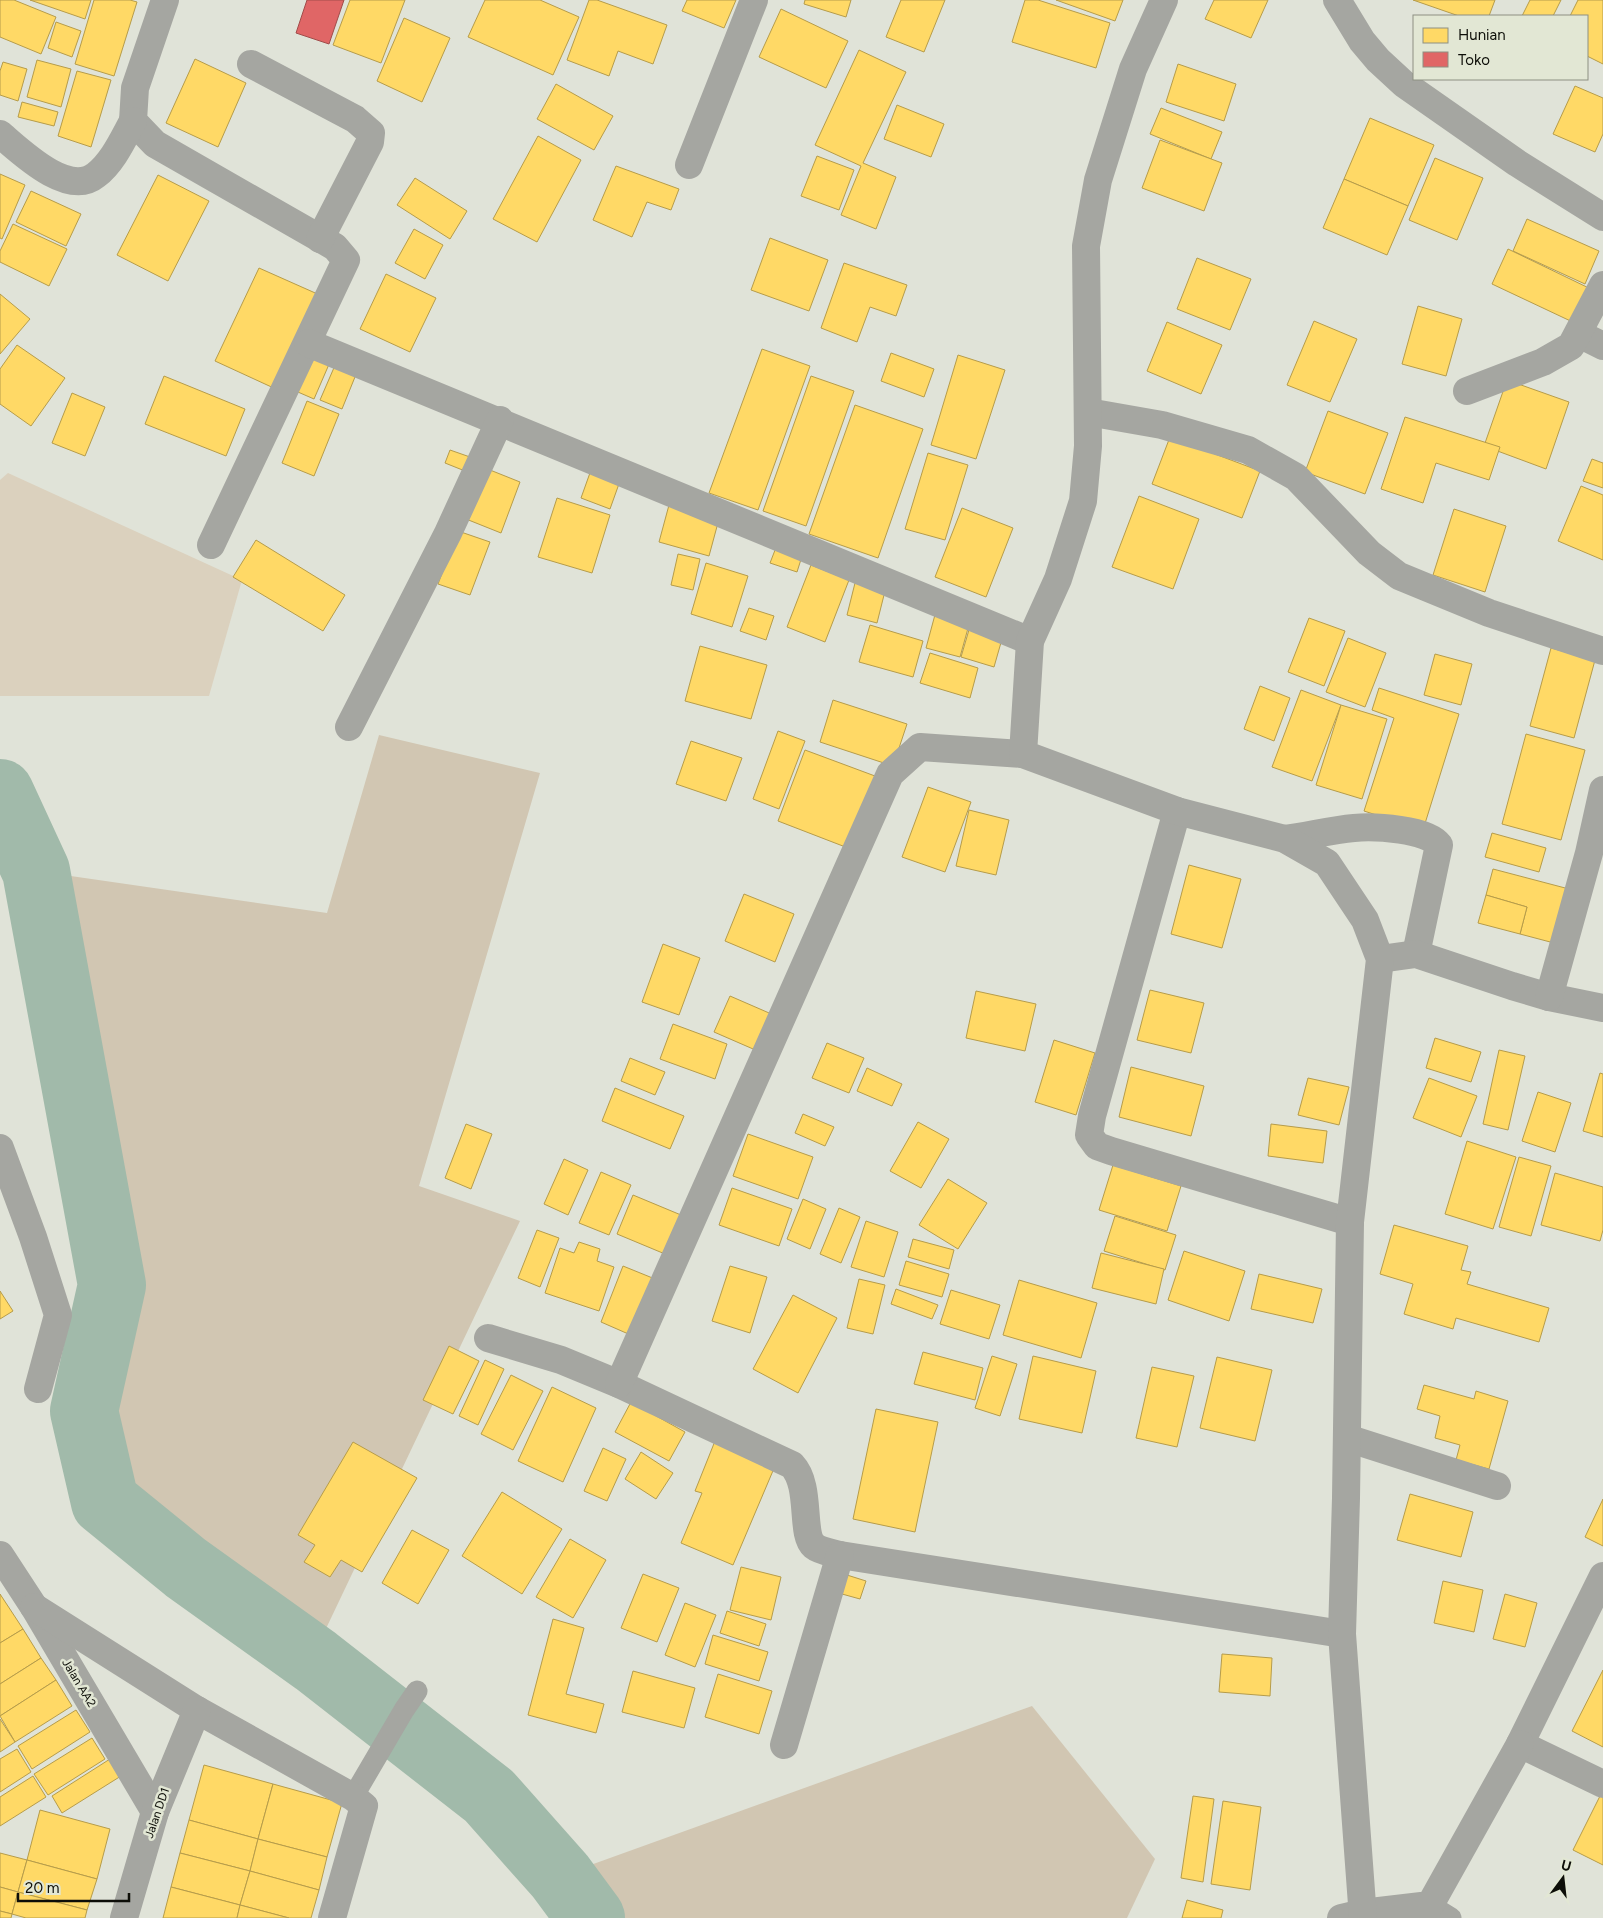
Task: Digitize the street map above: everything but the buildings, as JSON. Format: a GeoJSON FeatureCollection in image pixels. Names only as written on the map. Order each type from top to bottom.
{"type":"FeatureCollection","features":[{"type":"Feature","properties":{"kind":"street"},"geometry":{"type":"LineString","coordinates":[[0,134],[50,174],[68,180],[83,182],[95,177],[105,167],[133,121],[135,88],[165,0]]}},
{"type":"Feature","properties":{"kind":"street"},"geometry":{"type":"LineString","coordinates":[[690,165],[754,0]]}},
{"type":"Feature","properties":{"kind":"street"},"geometry":{"type":"LineString","coordinates":[[1023,754],[1030,641],[1058,579],[1083,500],[1088,446],[1086,246],[1098,180],[1133,69],[1164,0]]}},
{"type":"Feature","properties":{"kind":"street"},"geometry":{"type":"LineString","coordinates":[[1337,0],[1362,41],[1378,60],[1404,84],[1517,163],[1603,217]]}},
{"type":"Feature","properties":{"kind":"street"},"geometry":{"type":"LineString","coordinates":[[251,64],[355,119],[371,133],[370,142],[320,238]]}},
{"type":"Feature","properties":{"kind":"street"},"geometry":{"type":"LineString","coordinates":[[133,121],[155,144],[335,247],[346,260],[211,545]]}},
{"type":"Feature","properties":{"kind":"street"},"geometry":{"type":"LineString","coordinates":[[1467,391],[1560,355],[1571,346],[1603,285]]}},
{"type":"Feature","properties":{"kind":"street"},"geometry":{"type":"LineString","coordinates":[[1578,334],[1603,346]]}},
{"type":"Feature","properties":{"kind":"street"},"geometry":{"type":"LineString","coordinates":[[308,343],[500,420],[1030,641]]}},
{"type":"Feature","properties":{"kind":"street"},"geometry":{"type":"LineString","coordinates":[[1088,412],[1162,424],[1248,450],[1296,477],[1369,553],[1399,576],[1489,613],[1603,651]]}},
{"type":"Feature","properties":{"kind":"street"},"geometry":{"type":"LineString","coordinates":[[349,727],[448,533],[500,420]]}},
{"type":"Feature","properties":{"kind":"street"},"geometry":{"type":"LineString","coordinates":[[619,1384],[890,774],[920,746],[1023,754],[1177,811],[1285,839],[1327,863],[1365,920],[1380,959],[1350,1222],[1342,1634],[1355,1916],[1440,1911],[1603,1576]]}},
{"type":"Feature","properties":{"kind":"street"},"geometry":{"type":"LineString","coordinates":[[1549,997],[1589,853],[1603,790]]}},
{"type":"Feature","properties":{"kind":"street"},"geometry":{"type":"LineString","coordinates":[[1177,811],[1092,1116],[1089,1136],[1097,1146],[1111,1151],[1350,1222]]}},
{"type":"Feature","properties":{"kind":"street"},"geometry":{"type":"LineString","coordinates":[[1285,839],[1356,828],[1414,832],[1434,838],[1439,845],[1416,954]]}},
{"type":"Feature","properties":{"kind":"street"},"geometry":{"type":"LineString","coordinates":[[1380,959],[1416,954],[1549,997],[1603,1008]]}},
{"type":"Feature","properties":{"kind":"street"},"geometry":{"type":"LineString","coordinates":[[0,1148],[33,1237],[58,1315],[38,1388]]}},
{"type":"Feature","properties":{"kind":"street"},"geometry":{"type":"LineString","coordinates":[[488,1338],[561,1360],[619,1384],[792,1465],[800,1473],[803,1483],[810,1540],[815,1547],[840,1556],[1342,1634]]}},
{"type":"Feature","properties":{"kind":"street"},"geometry":{"type":"LineString","coordinates":[[1347,1438],[1496,1486]]}},
{"type":"Feature","properties":{"kind":"street"},"geometry":{"type":"LineString","coordinates":[[784,1745],[840,1556]]}},
{"type":"Feature","properties":{"kind":"street","name":"Jalan AA2"},"geometry":{"type":"LineString","coordinates":[[4,1568],[34,1607],[155,1812]]}},
{"type":"Feature","properties":{"kind":"street"},"geometry":{"type":"LineString","coordinates":[[34,1607],[197,1710],[361,1793],[332,1918]]}},
{"type":"Feature","properties":{"kind":"street","name":"Jalan DD1"},"geometry":{"type":"LineString","coordinates":[[124,1918],[155,1812],[197,1710]]}},
{"type":"Feature","properties":{"kind":"street"},"geometry":{"type":"LineString","coordinates":[[1520,1744],[1603,1784]]}},
{"type":"Feature","properties":{"kind":"lane"},"geometry":{"type":"LineString","coordinates":[[361,1793],[404,1710],[417,1691]]}},
{"type":"Feature","properties":{"kind":"shaded area"},"geometry":{"type":"Polygon","coordinates":[[[8,473],[242,580],[209,696],[0,696],[0,480],[8,473]]]}},
{"type":"Feature","properties":{"kind":"shaded area"},"geometry":{"type":"Polygon","coordinates":[[[379,735],[540,773],[419,1186],[520,1221],[312,1658],[105,1502],[84,1411],[112,1285],[36,871],[327,913],[379,735]]]}},
{"type":"Feature","properties":{"kind":"shaded area"},"geometry":{"type":"Polygon","coordinates":[[[1032,1706],[1155,1859],[1127,1918],[589,1918],[560,1876],[1032,1706]]]}},
{"type":"Feature","properties":{"kind":"waterway"},"geometry":{"type":"LineString","coordinates":[[0,793],[36,871],[112,1285],[84,1411],[105,1502],[186,1568],[316,1661],[489,1796],[560,1876],[591,1918]]}}]}
